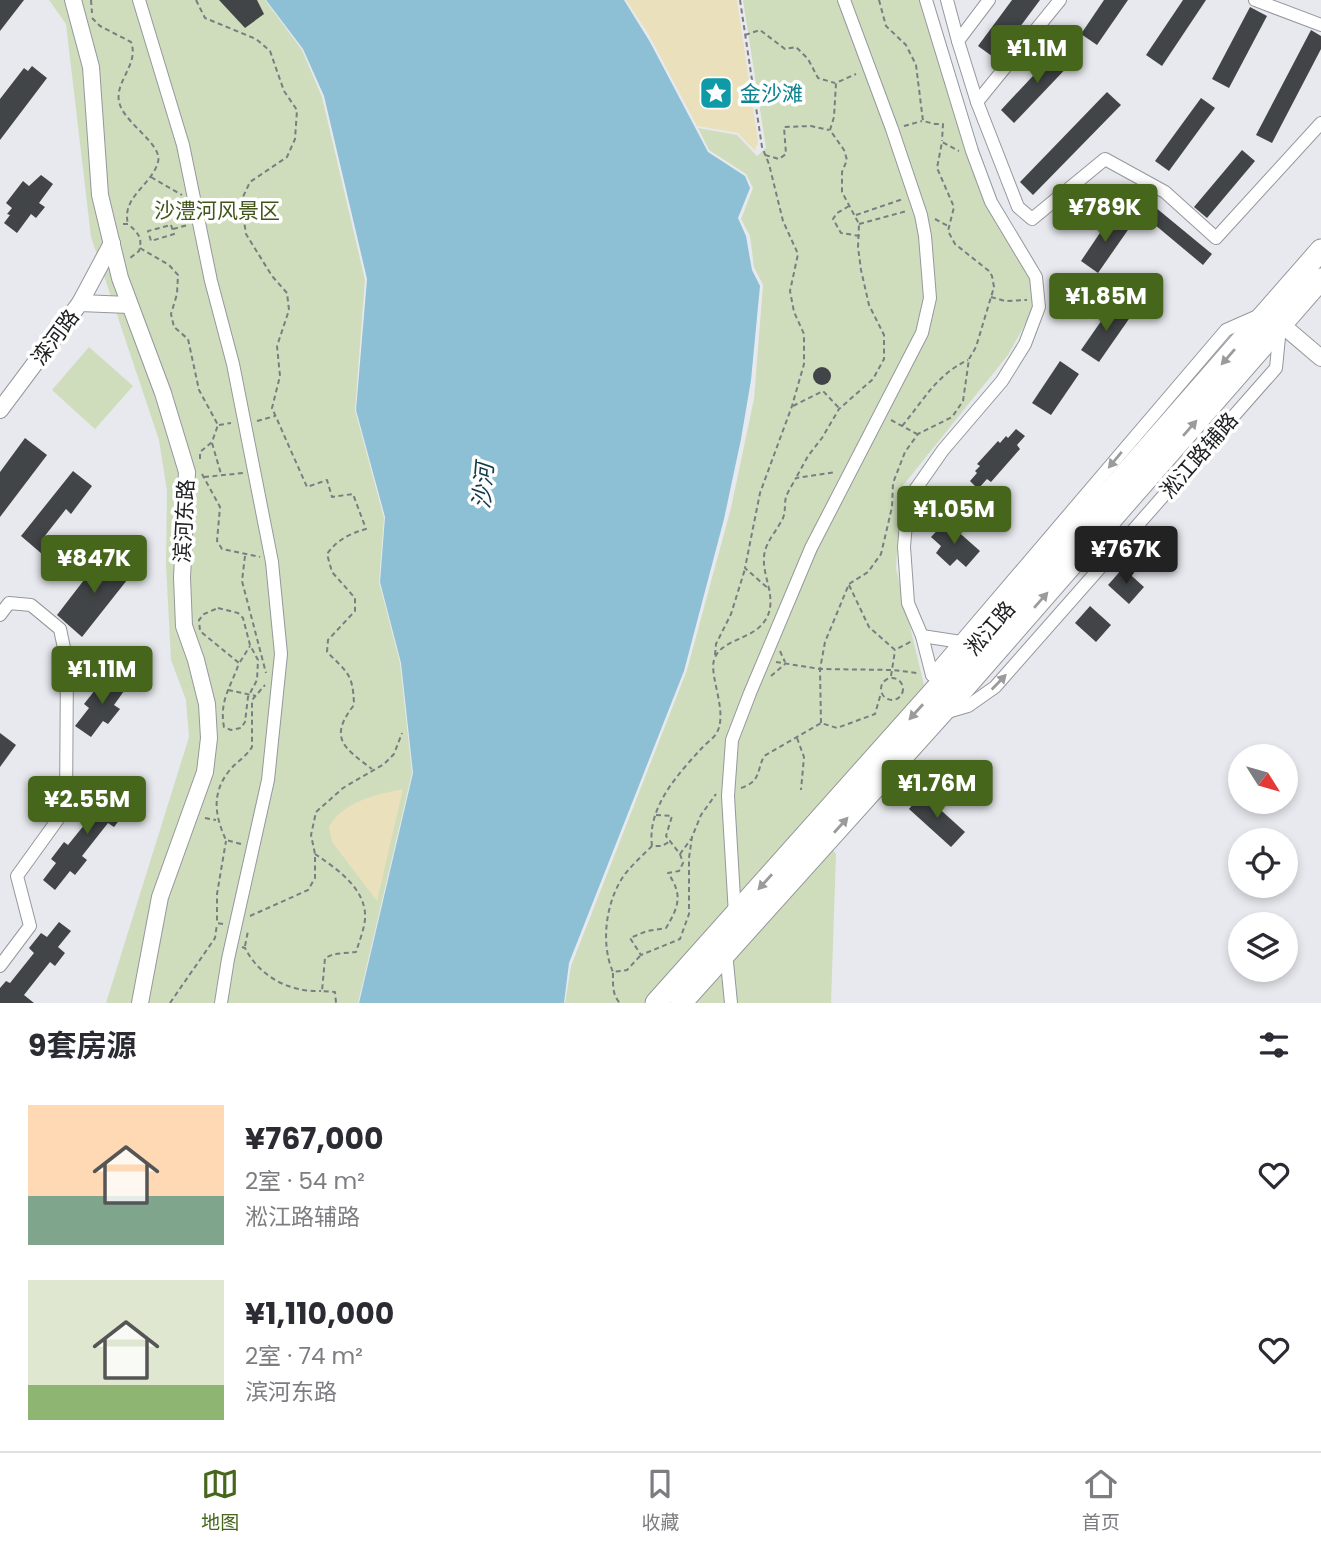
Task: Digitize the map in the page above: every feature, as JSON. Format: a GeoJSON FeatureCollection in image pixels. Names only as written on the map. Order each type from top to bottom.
{"type":"FeatureCollection","features":[{"type":"Feature","properties":{"kind":"main road","name":"淞江路"},"geometry":{"type":"LineString","coordinates":[[681,1003],[941,714],[1274,318],[1321,250]]}},
{"type":"Feature","properties":{"kind":"main road","name":"淞江路"},"geometry":{"type":"LineString","coordinates":[[656,1003],[735,916],[965,646],[1274,318],[1321,279]]}},
{"type":"Feature","properties":{"kind":"street","name":"滨河东路"},"geometry":{"type":"LineString","coordinates":[[73,0],[90,67],[100,195],[111,243],[120,278],[163,393],[187,472],[181,579],[184,626],[207,704],[209,738],[205,772],[160,897],[140,1003]]}},
{"type":"Feature","properties":{"kind":"street"},"geometry":{"type":"LineString","coordinates":[[139,0],[183,145],[233,363],[271,556],[281,654],[268,780],[231,944],[221,1003]]}},
{"type":"Feature","properties":{"kind":"street"},"geometry":{"type":"LineString","coordinates":[[735,916],[728,789],[732,740],[811,548],[922,333],[930,298],[925,236],[919,211],[844,0]]}},
{"type":"Feature","properties":{"kind":"street"},"geometry":{"type":"LineString","coordinates":[[926,0],[972,152],[991,202],[1035,276],[1039,307],[1025,344],[1007,372],[943,450],[908,499],[904,547],[908,603],[937,678]]}},
{"type":"Feature","properties":{"kind":"street"},"geometry":{"type":"LineString","coordinates":[[947,0],[977,102],[1018,207],[1032,219],[1105,159],[1165,192],[1216,238],[1321,123]]}},
{"type":"Feature","properties":{"kind":"street"},"geometry":{"type":"LineString","coordinates":[[958,41],[989,0]]}},
{"type":"Feature","properties":{"kind":"street"},"geometry":{"type":"LineString","coordinates":[[977,102],[1060,0]]}},
{"type":"Feature","properties":{"kind":"street"},"geometry":{"type":"LineString","coordinates":[[1255,0],[1321,25]]}},
{"type":"Feature","properties":{"kind":"street"},"geometry":{"type":"LineString","coordinates":[[80,303],[111,243]]}},
{"type":"Feature","properties":{"kind":"street","name":"滦河路"},"geometry":{"type":"LineString","coordinates":[[0,410],[80,303],[129,305]]}},
{"type":"Feature","properties":{"kind":"street"},"geometry":{"type":"LineString","coordinates":[[1274,318],[1321,358]]}},
{"type":"Feature","properties":{"kind":"street"},"geometry":{"type":"LineString","coordinates":[[0,615],[9,603],[31,605],[60,628],[67,662],[66,808],[17,876],[30,926],[0,966]]}},
{"type":"Feature","properties":{"kind":"street"},"geometry":{"type":"LineString","coordinates":[[922,636],[965,646]]}},
{"type":"Feature","properties":{"kind":"street"},"geometry":{"type":"LineString","coordinates":[[726,952],[731,1003]]}},
{"type":"Feature","properties":{"kind":"path"},"geometry":{"type":"LineString","coordinates":[[91,0],[92,18],[100,26],[131,42],[131,65],[119,89],[119,103],[128,121],[157,148],[159,159],[150,177],[132,198],[127,219],[128,224],[140,234],[140,248],[132,257],[117,261]]}},
{"type":"Feature","properties":{"kind":"path"},"geometry":{"type":"LineString","coordinates":[[200,0],[196,2],[205,18],[256,39],[270,51],[284,91],[297,110],[295,139],[287,157],[250,182],[241,201],[246,233],[272,276],[287,293],[289,310],[277,346],[280,376],[272,408],[307,487],[327,480],[332,497],[353,494],[366,529],[350,534],[334,544],[327,554],[332,572],[355,598],[355,611],[328,640],[327,652],[350,674],[354,691],[354,705],[343,719],[340,735],[348,750],[372,769]]}},
{"type":"Feature","properties":{"kind":"path"},"geometry":{"type":"LineString","coordinates":[[652,846],[650,836],[655,815],[670,784],[717,733],[720,695],[712,667],[716,644],[731,614],[745,568],[760,493],[792,406],[804,364],[804,334],[794,312],[790,292],[798,254],[783,221],[762,147],[740,0]]}},
{"type":"Feature","properties":{"kind":"path"},"geometry":{"type":"LineString","coordinates":[[879,0],[886,26],[906,45],[916,65],[923,121]]}},
{"type":"Feature","properties":{"kind":"path"},"geometry":{"type":"LineString","coordinates":[[745,35],[760,30],[785,49],[796,47],[808,59],[818,78],[836,83],[870,68]]}},
{"type":"Feature","properties":{"kind":"path"},"geometry":{"type":"LineString","coordinates":[[830,130],[834,117],[836,83]]}},
{"type":"Feature","properties":{"kind":"path"},"geometry":{"type":"LineString","coordinates":[[821,723],[820,668],[825,642],[849,584],[868,572],[881,554],[892,507],[896,472],[905,452],[918,434],[952,417],[962,401],[969,359],[976,347],[994,287],[992,276],[955,244],[948,231],[954,208],[937,168],[943,124],[923,121],[892,129]]}},
{"type":"Feature","properties":{"kind":"path"},"geometry":{"type":"LineString","coordinates":[[715,656],[727,644],[754,634],[768,617],[771,590],[764,570],[765,550],[785,514],[786,496],[839,409],[873,379],[884,359],[884,335],[869,305],[861,270],[859,224],[842,192],[842,172],[847,160],[844,149],[830,130],[811,126],[784,127],[786,154],[779,159],[765,155]]}},
{"type":"Feature","properties":{"kind":"path"},"geometry":{"type":"LineString","coordinates":[[942,142],[955,151],[972,152]]}},
{"type":"Feature","properties":{"kind":"path"},"geometry":{"type":"LineString","coordinates":[[150,177],[166,188],[194,199]]}},
{"type":"Feature","properties":{"kind":"path"},"geometry":{"type":"LineString","coordinates":[[856,215],[914,195]]}},
{"type":"Feature","properties":{"kind":"path"},"geometry":{"type":"LineString","coordinates":[[850,205],[833,219],[835,226],[841,233],[860,236]]}},
{"type":"Feature","properties":{"kind":"path"},"geometry":{"type":"LineString","coordinates":[[859,224],[913,209],[949,227]]}},
{"type":"Feature","properties":{"kind":"path"},"geometry":{"type":"LineString","coordinates":[[172,229],[199,223]]}},
{"type":"Feature","properties":{"kind":"path"},"geometry":{"type":"LineString","coordinates":[[108,226],[128,224]]}},
{"type":"Feature","properties":{"kind":"path"},"geometry":{"type":"LineString","coordinates":[[171,225],[172,229],[174,234],[151,241],[148,231],[171,225]]}},
{"type":"Feature","properties":{"kind":"path"},"geometry":{"type":"LineString","coordinates":[[141,240],[150,237]]}},
{"type":"Feature","properties":{"kind":"path"},"geometry":{"type":"LineString","coordinates":[[140,248],[169,265],[178,275],[177,294],[171,314],[174,327],[188,340],[199,390],[218,425],[212,442],[200,452],[203,477],[220,507],[217,541],[222,549],[246,555],[271,556]]}},
{"type":"Feature","properties":{"kind":"path"},"geometry":{"type":"LineString","coordinates":[[990,297],[1005,302],[1038,300]]}},
{"type":"Feature","properties":{"kind":"path"},"geometry":{"type":"LineString","coordinates":[[902,426],[937,380],[951,368],[969,359]]}},
{"type":"Feature","properties":{"kind":"path"},"geometry":{"type":"LineString","coordinates":[[792,406],[823,391],[839,409]]}},
{"type":"Feature","properties":{"kind":"path"},"geometry":{"type":"LineString","coordinates":[[881,414],[918,434]]}},
{"type":"Feature","properties":{"kind":"path"},"geometry":{"type":"LineString","coordinates":[[212,442],[221,476]]}},
{"type":"Feature","properties":{"kind":"path"},"geometry":{"type":"LineString","coordinates":[[796,478],[851,470]]}},
{"type":"Feature","properties":{"kind":"path"},"geometry":{"type":"LineString","coordinates":[[203,477],[255,471]]}},
{"type":"Feature","properties":{"kind":"path"},"geometry":{"type":"LineString","coordinates":[[246,555],[242,581],[266,675]]}},
{"type":"Feature","properties":{"kind":"path"},"geometry":{"type":"LineString","coordinates":[[745,568],[771,590]]}},
{"type":"Feature","properties":{"kind":"path"},"geometry":{"type":"LineString","coordinates":[[849,584],[869,627],[895,650]]}},
{"type":"Feature","properties":{"kind":"path"},"geometry":{"type":"LineString","coordinates":[[239,663],[200,631],[199,620],[204,614],[218,608],[238,613],[243,618],[250,645],[258,660],[257,680],[250,693],[245,722],[241,728],[231,730],[223,727],[224,697],[250,645]]}},
{"type":"Feature","properties":{"kind":"path"},"geometry":{"type":"LineString","coordinates":[[895,650],[922,636]]}},
{"type":"Feature","properties":{"kind":"path"},"geometry":{"type":"LineString","coordinates":[[680,854],[692,837],[709,801],[722,789],[752,784],[759,773],[764,756],[821,723],[837,728],[875,714],[882,684],[891,678],[895,650]]}},
{"type":"Feature","properties":{"kind":"path"},"geometry":{"type":"LineString","coordinates":[[786,663],[820,668],[893,670],[937,678]]}},
{"type":"Feature","properties":{"kind":"path"},"geometry":{"type":"LineString","coordinates":[[881,693],[891,701],[901,696],[901,682],[891,678]]}},
{"type":"Feature","properties":{"kind":"path"},"geometry":{"type":"LineString","coordinates":[[170,1003],[215,938],[217,894],[226,840],[216,814],[219,789],[229,771],[252,747],[252,700],[265,685]]}},
{"type":"Feature","properties":{"kind":"path"},"geometry":{"type":"LineString","coordinates":[[227,690],[256,696]]}},
{"type":"Feature","properties":{"kind":"path"},"geometry":{"type":"LineString","coordinates":[[217,923],[250,916],[308,890],[315,878],[311,835],[316,812],[343,788],[384,764],[394,754],[402,733]]}},
{"type":"Feature","properties":{"kind":"path"},"geometry":{"type":"LineString","coordinates":[[797,737],[804,757],[801,790]]}},
{"type":"Feature","properties":{"kind":"path"},"geometry":{"type":"LineString","coordinates":[[641,955],[630,938],[647,930],[666,928],[679,898],[677,886],[668,873],[679,871],[684,863],[666,836],[672,816],[655,815]]}},
{"type":"Feature","properties":{"kind":"path"},"geometry":{"type":"LineString","coordinates":[[613,972],[627,970],[641,955],[680,939],[688,914],[692,837]]}},
{"type":"Feature","properties":{"kind":"path"},"geometry":{"type":"LineString","coordinates":[[226,840],[252,847]]}},
{"type":"Feature","properties":{"kind":"path"},"geometry":{"type":"LineString","coordinates":[[620,1003],[616,999],[613,986],[606,938],[612,899],[625,875],[652,846],[662,846],[669,842]]}},
{"type":"Feature","properties":{"kind":"path"},"geometry":{"type":"LineString","coordinates":[[314,853],[339,871],[355,888],[363,905],[365,919],[356,952],[334,954],[325,958],[322,991]]}},
{"type":"Feature","properties":{"kind":"path"},"geometry":{"type":"LineString","coordinates":[[231,944],[245,948],[255,965],[284,985],[306,991],[335,992],[336,1003]]}},
{"type":"Feature","properties":{"kind":"green space","name":"沙澧河风景区"},"geometry":{"type":"Polygon","coordinates":[[[49,0],[265,0],[302,50],[322,97],[365,280],[355,410],[384,518],[379,582],[400,663],[412,773],[358,1003],[106,1003],[189,737],[186,700],[171,660],[166,565],[167,491],[159,440],[91,237],[66,24],[49,0]]]}},
{"type":"Feature","properties":{"kind":"green space"},"geometry":{"type":"Polygon","coordinates":[[[743,0],[920,0],[980,185],[1031,278],[1032,312],[1008,355],[901,488],[896,568],[924,685],[912,703],[808,821],[836,854],[831,1003],[565,1003],[571,966],[687,670],[731,508],[754,399],[763,285],[754,267],[750,236],[741,219],[753,188],[746,174],[709,150],[698,128],[737,135],[757,156],[766,148],[743,0]]]}},
{"type":"Feature","properties":{"kind":"green space"},"geometry":{"type":"Polygon","coordinates":[[[89,347],[133,386],[95,429],[52,390],[89,347]]]}},
{"type":"Feature","properties":{"kind":"sand","name":"金沙滩"},"geometry":{"type":"Polygon","coordinates":[[[626,0],[737,0],[758,141],[755,151],[738,133],[697,126],[649,35],[626,0]]]}},
{"type":"Feature","properties":{"kind":"sand"},"geometry":{"type":"Polygon","coordinates":[[[403,789],[377,901],[332,842],[329,827],[335,818],[351,805],[403,789]]]}},
{"type":"Feature","properties":{"kind":"water","name":"沙河"},"geometry":{"type":"Polygon","coordinates":[[[266,0],[624,0],[650,42],[708,152],[745,176],[750,188],[738,218],[746,236],[752,270],[760,286],[751,380],[724,519],[684,671],[569,963],[564,1003],[359,1003],[413,773],[401,663],[380,582],[385,517],[356,410],[367,279],[324,96],[303,49],[266,0]]]}},
{"type":"Feature","properties":{"kind":"building"},"geometry":{"type":"Polygon","coordinates":[[[0,0],[24,0],[0,31],[0,0]]]}},
{"type":"Feature","properties":{"kind":"building"},"geometry":{"type":"Polygon","coordinates":[[[219,0],[257,0],[264,14],[245,28],[219,0]]]}},
{"type":"Feature","properties":{"kind":"building"},"geometry":{"type":"Polygon","coordinates":[[[1012,0],[1040,0],[996,59],[978,46],[1012,0]]]}},
{"type":"Feature","properties":{"kind":"building"},"geometry":{"type":"Polygon","coordinates":[[[1104,0],[1128,0],[1097,45],[1081,34],[1104,0]]]}},
{"type":"Feature","properties":{"kind":"building"},"geometry":{"type":"Polygon","coordinates":[[[1183,0],[1206,0],[1162,66],[1146,55],[1183,0]]]}},
{"type":"Feature","properties":{"kind":"building"},"geometry":{"type":"Polygon","coordinates":[[[1250,7],[1267,16],[1229,88],[1212,79],[1250,7]]]}},
{"type":"Feature","properties":{"kind":"building"},"geometry":{"type":"Polygon","coordinates":[[[1311,30],[1321,36],[1321,49],[1272,143],[1256,135],[1311,30]]]}},
{"type":"Feature","properties":{"kind":"building"},"geometry":{"type":"Polygon","coordinates":[[[1060,47],[1074,60],[1014,123],[1001,110],[1060,47]]]}},
{"type":"Feature","properties":{"kind":"building"},"geometry":{"type":"Polygon","coordinates":[[[32,66],[47,78],[0,140],[0,99],[24,68],[28,71],[32,66]]]}},
{"type":"Feature","properties":{"kind":"building"},"geometry":{"type":"Polygon","coordinates":[[[1107,92],[1121,105],[1033,195],[1020,182],[1107,92]]]}},
{"type":"Feature","properties":{"kind":"building"},"geometry":{"type":"Polygon","coordinates":[[[1201,98],[1215,108],[1169,171],[1155,161],[1201,98]]]}},
{"type":"Feature","properties":{"kind":"building"},"geometry":{"type":"Polygon","coordinates":[[[1242,150],[1255,161],[1207,218],[1194,207],[1242,150]]]}},
{"type":"Feature","properties":{"kind":"building"},"geometry":{"type":"Polygon","coordinates":[[[41,175],[53,184],[39,203],[45,207],[36,218],[31,214],[17,233],[4,223],[12,208],[6,203],[23,181],[29,186],[41,175]]]}},
{"type":"Feature","properties":{"kind":"building"},"geometry":{"type":"Polygon","coordinates":[[[1138,193],[1212,254],[1203,265],[1130,204],[1138,193]]]}},
{"type":"Feature","properties":{"kind":"building"},"geometry":{"type":"Polygon","coordinates":[[[1112,215],[1130,227],[1098,273],[1081,261],[1112,215]]]}},
{"type":"Feature","properties":{"kind":"building"},"geometry":{"type":"Polygon","coordinates":[[[1113,304],[1131,316],[1099,362],[1081,350],[1113,304]]]}},
{"type":"Feature","properties":{"kind":"building"},"geometry":{"type":"Polygon","coordinates":[[[1060,361],[1079,374],[1051,415],[1032,403],[1060,361]]]}},
{"type":"Feature","properties":{"kind":"building"},"geometry":{"type":"Polygon","coordinates":[[[818,367],[826,367],[831,376],[829,383],[818,385],[813,380],[813,372],[818,367]]]}},
{"type":"Feature","properties":{"kind":"building"},"geometry":{"type":"Polygon","coordinates":[[[1016,429],[1025,436],[1017,445],[1020,449],[991,482],[987,479],[978,489],[970,481],[980,466],[977,464],[998,441],[1000,443],[1006,436],[1008,438],[1016,429]]]}},
{"type":"Feature","properties":{"kind":"building"},"geometry":{"type":"Polygon","coordinates":[[[25,438],[47,455],[0,517],[0,472],[25,438]]]}},
{"type":"Feature","properties":{"kind":"building"},"geometry":{"type":"Polygon","coordinates":[[[73,471],[92,486],[71,514],[66,509],[44,537],[51,543],[42,554],[21,536],[73,471]]]}},
{"type":"Feature","properties":{"kind":"building"},"geometry":{"type":"Polygon","coordinates":[[[946,521],[980,551],[966,567],[957,559],[950,566],[936,553],[941,546],[931,537],[946,521]]]}},
{"type":"Feature","properties":{"kind":"building"},"geometry":{"type":"Polygon","coordinates":[[[104,554],[131,575],[82,637],[57,615],[104,554]]]}},
{"type":"Feature","properties":{"kind":"building"},"geometry":{"type":"Polygon","coordinates":[[[1123,568],[1144,587],[1129,604],[1108,585],[1123,568]]]}},
{"type":"Feature","properties":{"kind":"building"},"geometry":{"type":"Polygon","coordinates":[[[1090,606],[1111,625],[1096,642],[1075,623],[1090,606]]]}},
{"type":"Feature","properties":{"kind":"building"},"geometry":{"type":"Polygon","coordinates":[[[115,673],[129,684],[114,705],[120,709],[108,724],[103,721],[91,737],[75,726],[89,708],[84,704],[95,690],[100,693],[115,673]]]}},
{"type":"Feature","properties":{"kind":"building"},"geometry":{"type":"Polygon","coordinates":[[[0,733],[16,745],[0,767],[0,733]]]}},
{"type":"Feature","properties":{"kind":"building"},"geometry":{"type":"Polygon","coordinates":[[[117,783],[129,792],[117,808],[124,814],[114,827],[108,823],[82,856],[87,860],[75,875],[70,871],[55,890],[43,880],[56,863],[51,859],[64,842],[68,845],[93,814],[87,810],[100,794],[105,798],[117,783]]]}},
{"type":"Feature","properties":{"kind":"building"},"geometry":{"type":"Polygon","coordinates":[[[922,793],[965,832],[951,847],[909,809],[922,793]]]}},
{"type":"Feature","properties":{"kind":"building"},"geometry":{"type":"Polygon","coordinates":[[[59,922],[71,931],[58,947],[65,953],[55,966],[50,962],[24,995],[34,1003],[0,1003],[0,988],[6,981],[10,983],[34,953],[29,948],[41,933],[47,937],[59,922]]]}},
{"type":"Feature","properties":{"kind":"place","name":"金沙滩"},"geometry":{"type":"Point","coordinates":[716,93]}}]}
